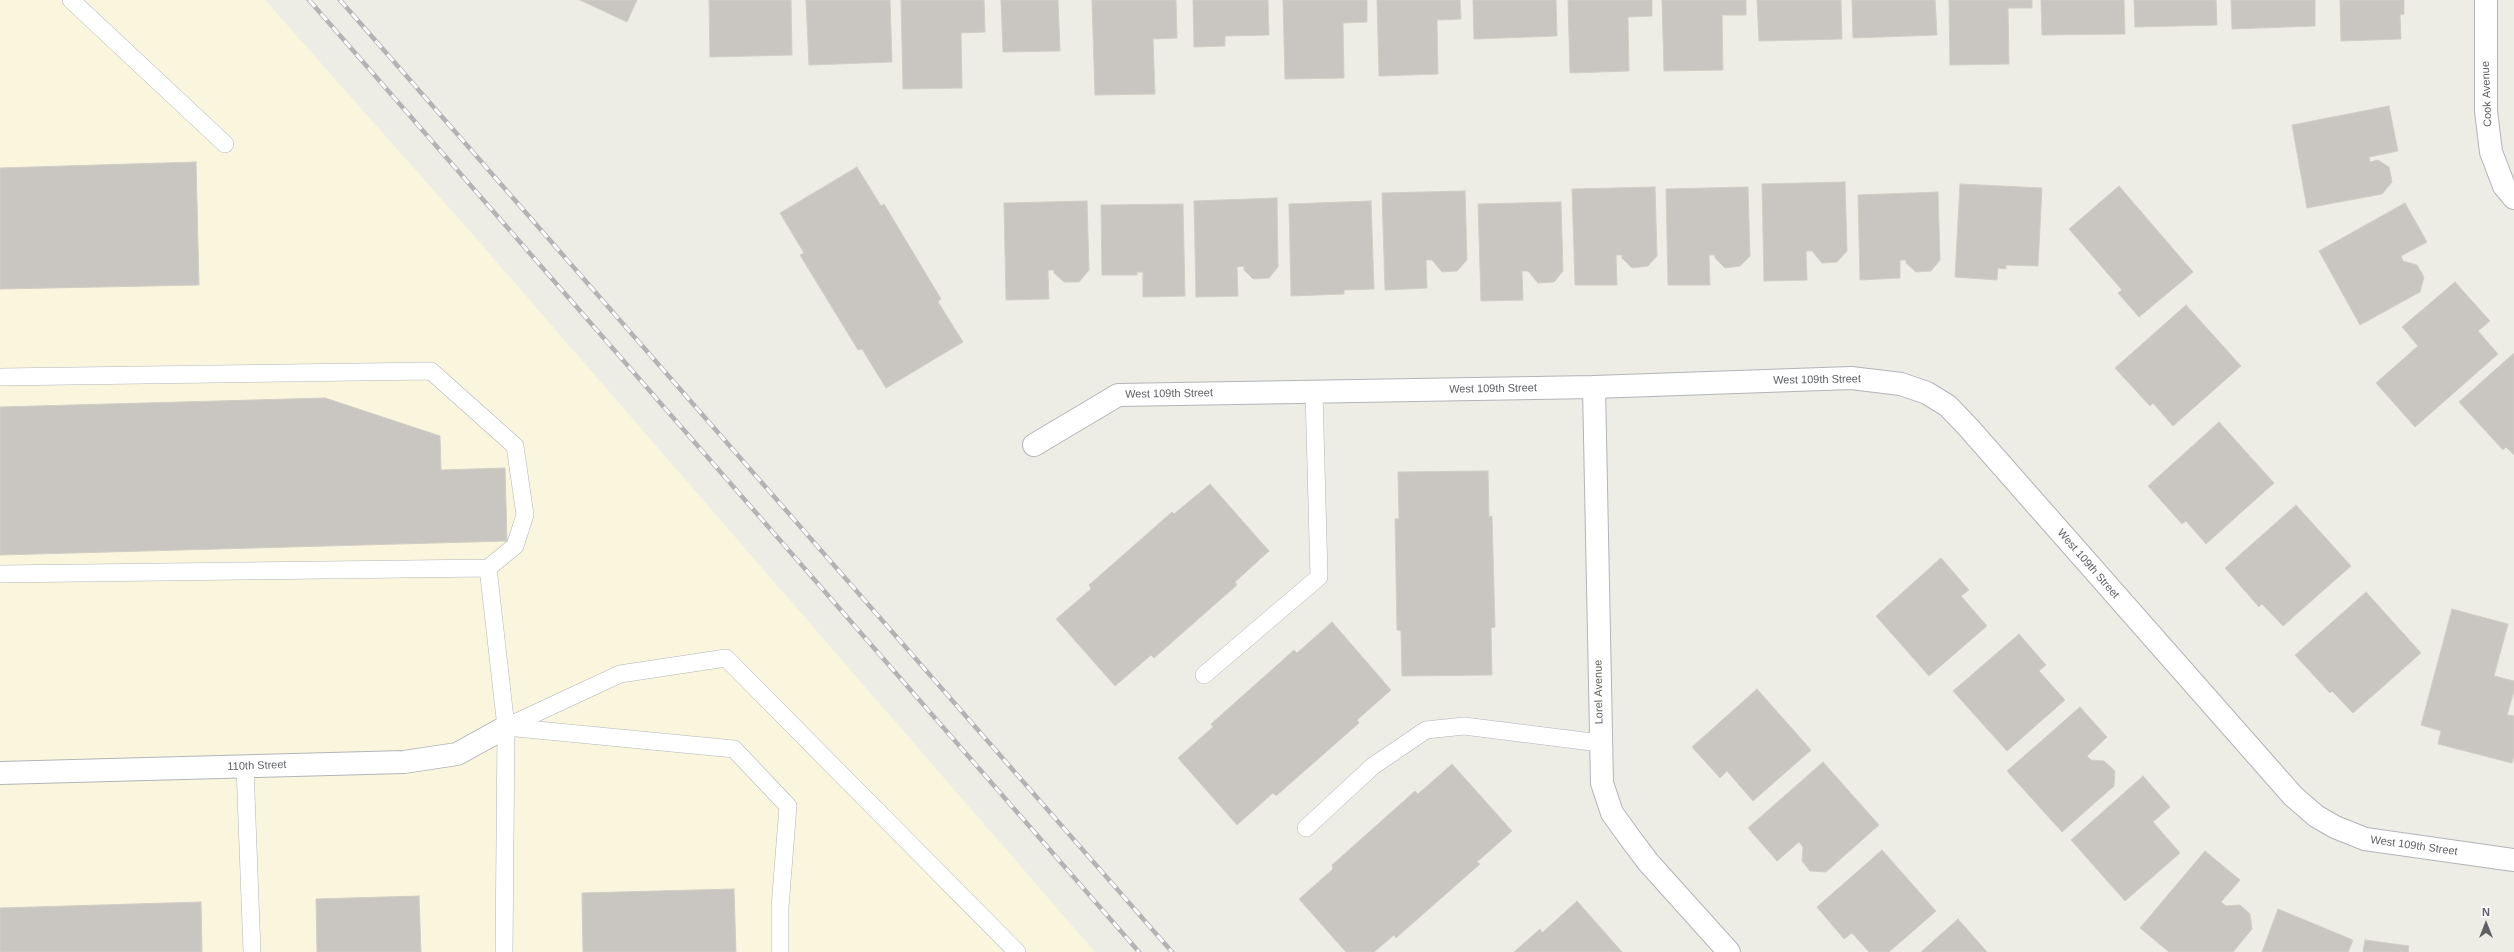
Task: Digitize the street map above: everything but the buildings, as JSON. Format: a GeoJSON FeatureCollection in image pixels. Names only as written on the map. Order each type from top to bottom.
{"type":"FeatureCollection","features":[{"type":"Feature","properties":{"kind":"street","name":"Cook Avenue"},"geometry":{"type":"LineString","coordinates":[[2486,0],[2486,111],[2490,152],[2509,192]]}},
{"type":"Feature","properties":{"kind":"street","name":"West 109th Street"},"geometry":{"type":"LineString","coordinates":[[1034,445],[1118,395],[1594,387],[1851,378],[1901,384],[1927,393],[1948,406],[2288,790],[2316,816],[2335,827],[2365,839],[2514,860]]}},
{"type":"Feature","properties":{"kind":"street","name":"Lorel Avenue"},"geometry":{"type":"LineString","coordinates":[[1594,387],[1602,783],[1612,813],[1648,862],[1729,952]]}},
{"type":"Feature","properties":{"kind":"street","name":"110th Street"},"geometry":{"type":"LineString","coordinates":[[0,773],[404,762],[457,754],[506,727]]}},
{"type":"Feature","properties":{"kind":"lane"},"geometry":{"type":"LineString","coordinates":[[71,0],[225,144]]}},
{"type":"Feature","properties":{"kind":"lane"},"geometry":{"type":"LineString","coordinates":[[0,377],[431,371],[515,446],[525,515],[515,546],[488,568],[0,574]]}},
{"type":"Feature","properties":{"kind":"lane"},"geometry":{"type":"LineString","coordinates":[[1204,675],[1319,577],[1314,391]]}},
{"type":"Feature","properties":{"kind":"lane"},"geometry":{"type":"LineString","coordinates":[[488,568],[506,727],[504,952]]}},
{"type":"Feature","properties":{"kind":"lane"},"geometry":{"type":"LineString","coordinates":[[506,727],[620,674],[726,658],[1017,952]]}},
{"type":"Feature","properties":{"kind":"lane"},"geometry":{"type":"LineString","coordinates":[[1306,828],[1372,766],[1426,730],[1464,726],[1600,743]]}},
{"type":"Feature","properties":{"kind":"lane"},"geometry":{"type":"LineString","coordinates":[[506,727],[734,749],[788,806],[780,908],[780,952]]}},
{"type":"Feature","properties":{"kind":"lane"},"geometry":{"type":"LineString","coordinates":[[245,767],[252,952]]}},
{"type":"Feature","properties":{"kind":"shaded area"},"geometry":{"type":"Polygon","coordinates":[[[0,0],[265,0],[475,237],[1095,952],[0,952],[0,0]]]}},
{"type":"Feature","properties":{"kind":"railway"},"geometry":{"type":"LineString","coordinates":[[309,0],[1139,952]]}},
{"type":"Feature","properties":{"kind":"railway"},"geometry":{"type":"LineString","coordinates":[[340,0],[1172,952]]}}]}
